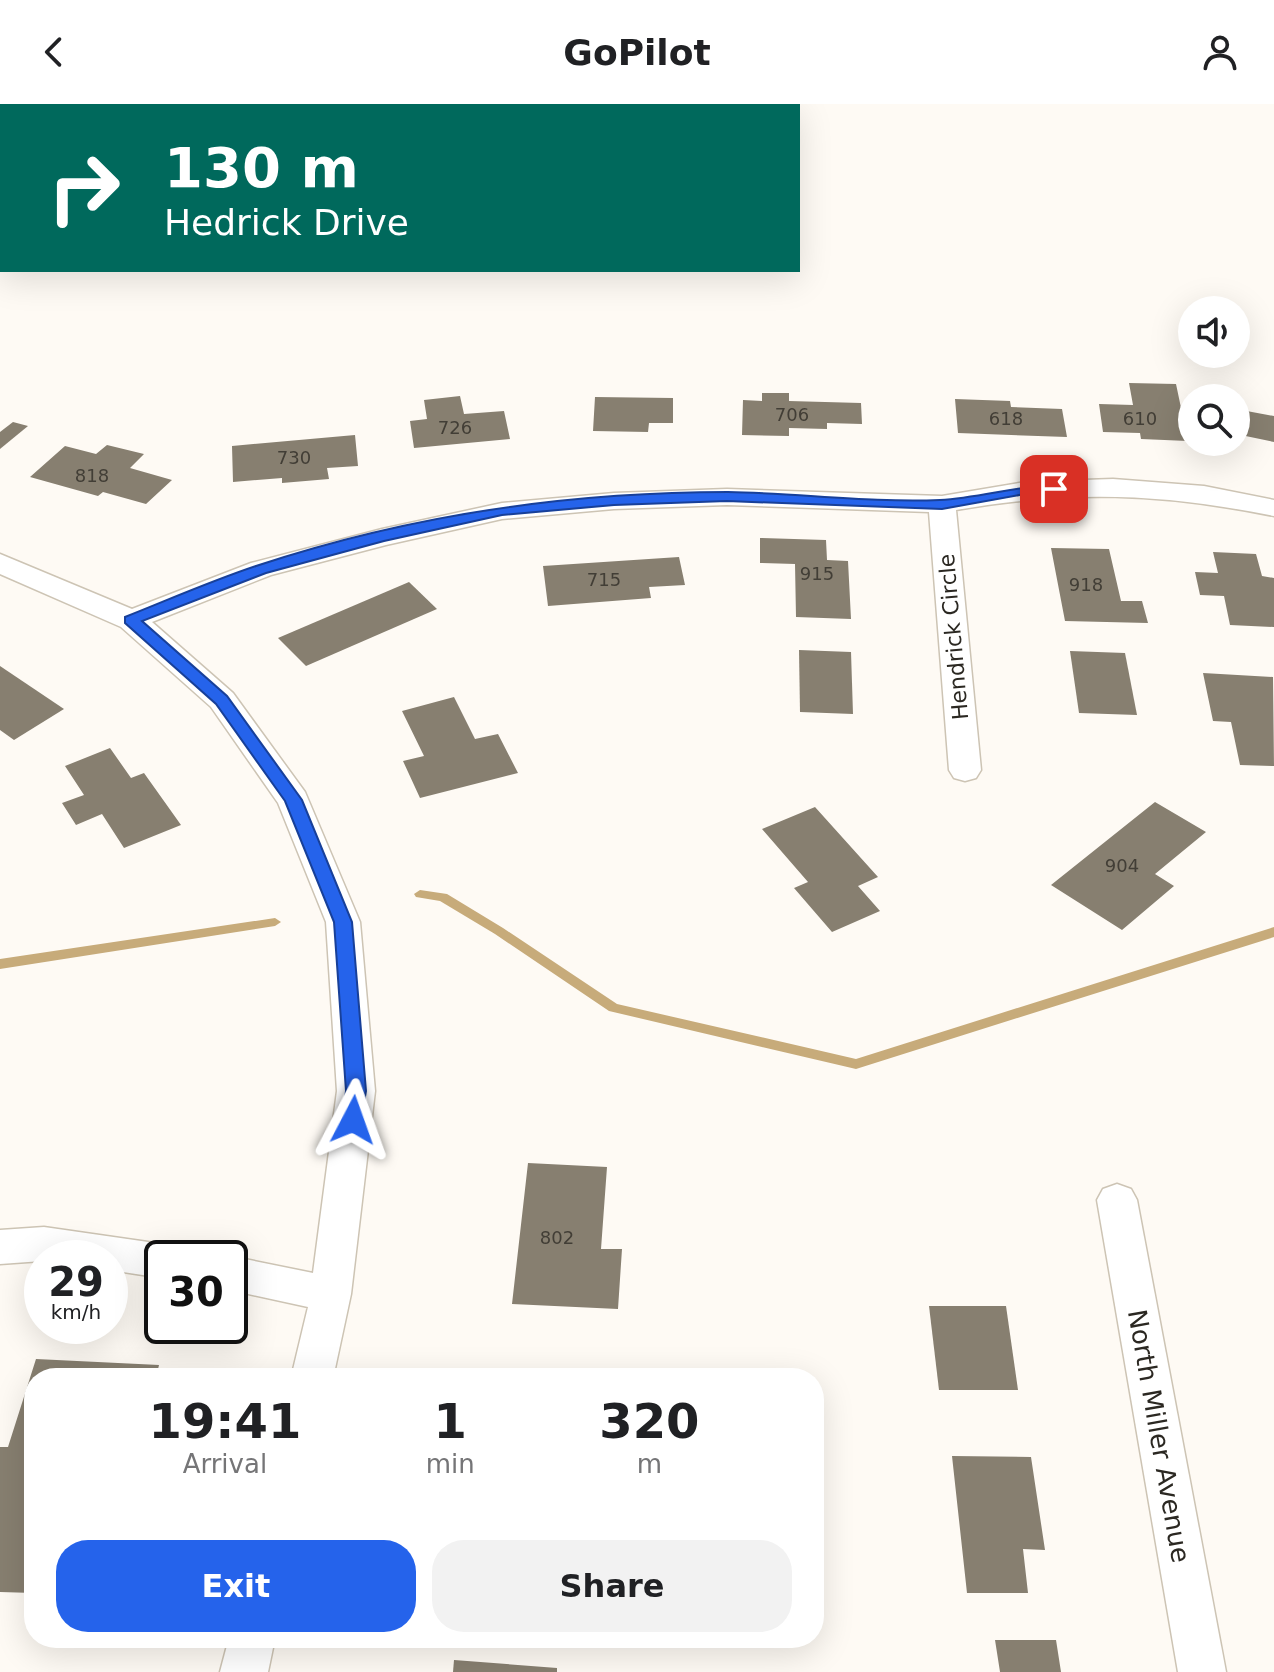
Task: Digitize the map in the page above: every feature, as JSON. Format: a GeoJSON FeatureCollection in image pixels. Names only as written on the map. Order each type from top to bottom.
{"type":"FeatureCollection","features":[{"type":"Feature","properties":{"kind":"street"},"geometry":{"type":"LineString","coordinates":[[131,620],[261,569],[382,537],[502,511],[614,501],[727,497],[942,504],[1025,490],[1113,487],[1204,494],[1274,508]]}},
{"type":"Feature","properties":{"kind":"street","name":"Hendrick Circle"},"geometry":{"type":"LineString","coordinates":[[942,504],[965,770]]}},
{"type":"Feature","properties":{"kind":"street"},"geometry":{"type":"LineString","coordinates":[[0,563],[131,620],[222,700],[293,800],[343,922],[356,1091],[331,1294],[314,1368]]}},
{"type":"Feature","properties":{"kind":"street","name":"North Miller Avenue"},"geometry":{"type":"LineString","coordinates":[[1117,1200],[1202,1672]]}},
{"type":"Feature","properties":{"kind":"street"},"geometry":{"type":"LineString","coordinates":[[0,1247],[44,1244],[144,1258]]}},
{"type":"Feature","properties":{"kind":"street"},"geometry":{"type":"LineString","coordinates":[[248,1277],[331,1294]]}},
{"type":"Feature","properties":{"kind":"street"},"geometry":{"type":"LineString","coordinates":[[244,1672],[250,1648]]}},
{"type":"Feature","properties":{"kind":"building"},"geometry":{"type":"Polygon","coordinates":[[[1129,383],[1176,384],[1178,441],[1141,439],[1140,433],[1103,432],[1099,404],[1133,405],[1129,383]]]}},
{"type":"Feature","properties":{"kind":"building"},"geometry":{"type":"Polygon","coordinates":[[[762,393],[789,393],[789,401],[861,403],[862,424],[827,423],[827,429],[789,428],[789,436],[742,435],[743,400],[762,401],[762,393]]]}},
{"type":"Feature","properties":{"kind":"building"},"geometry":{"type":"Polygon","coordinates":[[[460,396],[464,414],[504,411],[510,439],[414,448],[410,421],[427,419],[424,400],[460,396]]]}},
{"type":"Feature","properties":{"kind":"building"},"geometry":{"type":"Polygon","coordinates":[[[595,397],[673,398],[673,423],[649,423],[648,432],[593,431],[595,397]]]}},
{"type":"Feature","properties":{"kind":"building"},"geometry":{"type":"Polygon","coordinates":[[[955,399],[1010,401],[1011,407],[1062,409],[1067,437],[958,433],[955,399]]]}},
{"type":"Feature","properties":{"kind":"building"},"geometry":{"type":"Polygon","coordinates":[[[1250,412],[1274,416],[1274,442],[1250,437],[1250,412]]]}},
{"type":"Feature","properties":{"kind":"building"},"geometry":{"type":"Polygon","coordinates":[[[13,422],[28,426],[0,449],[0,432],[13,422]]]}},
{"type":"Feature","properties":{"kind":"building"},"geometry":{"type":"Polygon","coordinates":[[[355,435],[358,466],[327,468],[329,479],[282,483],[282,478],[233,482],[232,446],[355,435]]]}},
{"type":"Feature","properties":{"kind":"building"},"geometry":{"type":"Polygon","coordinates":[[[107,445],[144,454],[130,468],[172,480],[146,504],[103,492],[98,496],[30,477],[65,446],[96,454],[107,445]]]}},
{"type":"Feature","properties":{"kind":"building"},"geometry":{"type":"Polygon","coordinates":[[[760,538],[826,540],[827,560],[848,561],[851,619],[796,617],[795,564],[760,563],[760,538]]]}},
{"type":"Feature","properties":{"kind":"building"},"geometry":{"type":"Polygon","coordinates":[[[1051,548],[1109,549],[1121,601],[1142,601],[1148,623],[1065,621],[1051,548]]]}},
{"type":"Feature","properties":{"kind":"building"},"geometry":{"type":"Polygon","coordinates":[[[1213,552],[1256,554],[1262,576],[1274,578],[1274,627],[1230,625],[1224,596],[1200,595],[1195,572],[1218,573],[1213,552]]]}},
{"type":"Feature","properties":{"kind":"building"},"geometry":{"type":"Polygon","coordinates":[[[679,557],[685,585],[649,587],[651,598],[548,606],[543,566],[679,557]]]}},
{"type":"Feature","properties":{"kind":"building"},"geometry":{"type":"Polygon","coordinates":[[[409,582],[437,609],[306,666],[278,638],[409,582]]]}},
{"type":"Feature","properties":{"kind":"building"},"geometry":{"type":"Polygon","coordinates":[[[799,650],[851,652],[853,714],[800,712],[799,650]]]}},
{"type":"Feature","properties":{"kind":"building"},"geometry":{"type":"Polygon","coordinates":[[[1070,651],[1125,653],[1137,715],[1079,713],[1070,651]]]}},
{"type":"Feature","properties":{"kind":"building"},"geometry":{"type":"Polygon","coordinates":[[[0,666],[64,709],[14,740],[0,730],[0,666]]]}},
{"type":"Feature","properties":{"kind":"building"},"geometry":{"type":"Polygon","coordinates":[[[1203,673],[1273,677],[1274,766],[1240,765],[1231,722],[1213,721],[1203,673]]]}},
{"type":"Feature","properties":{"kind":"building"},"geometry":{"type":"Polygon","coordinates":[[[454,697],[475,739],[498,734],[518,773],[420,798],[403,761],[424,756],[402,711],[454,697]]]}},
{"type":"Feature","properties":{"kind":"building"},"geometry":{"type":"Polygon","coordinates":[[[110,748],[131,778],[144,773],[181,825],[124,848],[102,814],[76,825],[62,803],[84,795],[65,766],[110,748]]]}},
{"type":"Feature","properties":{"kind":"building"},"geometry":{"type":"Polygon","coordinates":[[[1155,802],[1206,832],[1155,874],[1174,886],[1122,930],[1051,885],[1155,802]]]}},
{"type":"Feature","properties":{"kind":"building"},"geometry":{"type":"Polygon","coordinates":[[[815,807],[878,877],[858,886],[880,911],[832,932],[794,888],[808,882],[762,829],[815,807]]]}},
{"type":"Feature","properties":{"kind":"building"},"geometry":{"type":"Polygon","coordinates":[[[528,1163],[607,1167],[601,1249],[622,1249],[618,1309],[512,1304],[528,1163]]]}},
{"type":"Feature","properties":{"kind":"building"},"geometry":{"type":"Polygon","coordinates":[[[929,1306],[1006,1306],[1018,1390],[939,1390],[929,1306]]]}},
{"type":"Feature","properties":{"kind":"building"},"geometry":{"type":"Polygon","coordinates":[[[36,1359],[159,1365],[158,1368],[33,1368],[36,1359]]]}},
{"type":"Feature","properties":{"kind":"building"},"geometry":{"type":"Polygon","coordinates":[[[24,1397],[24,1593],[0,1592],[0,1447],[8,1447],[24,1397]]]}},
{"type":"Feature","properties":{"kind":"building"},"geometry":{"type":"Polygon","coordinates":[[[952,1456],[1031,1457],[1045,1550],[1023,1549],[1028,1593],[967,1593],[952,1456]]]}},
{"type":"Feature","properties":{"kind":"building"},"geometry":{"type":"Polygon","coordinates":[[[995,1640],[1056,1640],[1061,1672],[1000,1672],[995,1640]]]}},
{"type":"Feature","properties":{"kind":"building"},"geometry":{"type":"Polygon","coordinates":[[[454,1660],[557,1668],[557,1672],[453,1672],[454,1660]]]}},
{"type":"Feature","properties":{"kind":"waterway"},"geometry":{"type":"LineString","coordinates":[[420,894],[443,897],[613,1008],[856,1064],[1274,932]]}},
{"type":"Feature","properties":{"kind":"waterway"},"geometry":{"type":"LineString","coordinates":[[0,964],[275,922]]}},
{"type":"Feature","properties":{"kind":"route"},"geometry":{"type":"LineString","coordinates":[[353,1120],[356,1091],[343,922],[293,800],[222,700],[131,620],[261,569],[382,537],[502,511],[614,501],[727,497],[942,504],[1025,490],[1054,489]]}}]}
